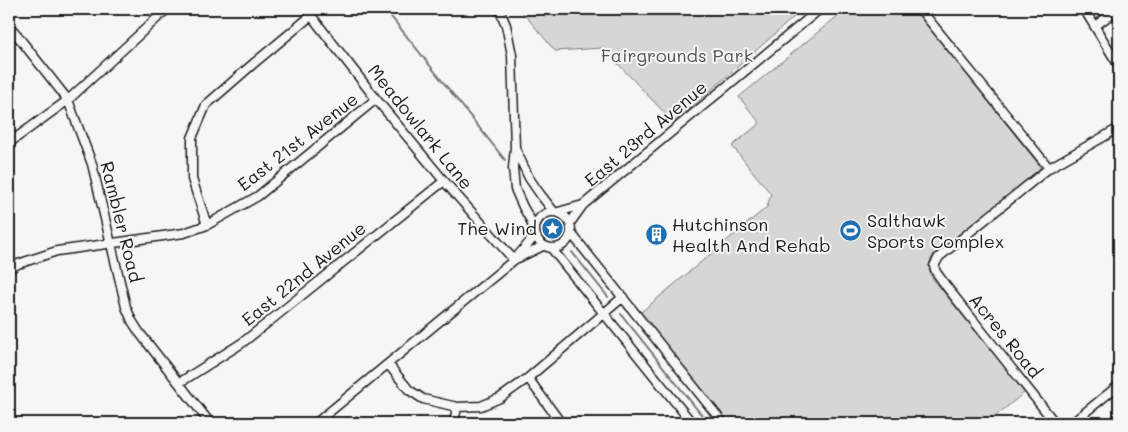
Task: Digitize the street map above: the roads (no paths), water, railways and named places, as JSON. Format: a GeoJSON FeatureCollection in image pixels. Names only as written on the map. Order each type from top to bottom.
{"type":"FeatureCollection","features":[{"type":"Feature","properties":{"kind":"street"},"geometry":{"type":"LineString","coordinates":[[9,143],[68,100],[167,9]]}},
{"type":"Feature","properties":{"kind":"street"},"geometry":{"type":"LineString","coordinates":[[499,9],[506,25],[512,54],[515,148],[513,168],[515,189],[535,233],[543,246],[552,249],[692,423]]}},
{"type":"Feature","properties":{"kind":"street","name":"East 23rd Avenue"},"geometry":{"type":"LineString","coordinates":[[570,223],[583,205],[820,9]]}},
{"type":"Feature","properties":{"kind":"street"},"geometry":{"type":"LineString","coordinates":[[920,9],[1049,168],[1119,128]]}},
{"type":"Feature","properties":{"kind":"street"},"geometry":{"type":"LineString","coordinates":[[1084,9],[1119,66]]}},
{"type":"Feature","properties":{"kind":"street"},"geometry":{"type":"LineString","coordinates":[[1094,26],[1118,9]]}},
{"type":"Feature","properties":{"kind":"street"},"geometry":{"type":"LineString","coordinates":[[207,225],[192,179],[192,138],[206,105],[309,12]]}},
{"type":"Feature","properties":{"kind":"street","name":"Meadowlark Lane"},"geometry":{"type":"LineString","coordinates":[[309,12],[376,99],[444,181],[514,260]]}},
{"type":"Feature","properties":{"kind":"street","name":"Rambler Road"},"geometry":{"type":"LineString","coordinates":[[9,25],[68,100],[92,164],[126,307],[132,321],[210,423]]}},
{"type":"Feature","properties":{"kind":"street","name":"East 21st Avenue"},"geometry":{"type":"LineString","coordinates":[[9,269],[18,264],[57,252],[184,233],[207,225],[258,196],[376,99]]}},
{"type":"Feature","properties":{"kind":"street"},"geometry":{"type":"LineString","coordinates":[[515,148],[529,178],[556,212]]}},
{"type":"Feature","properties":{"kind":"street","name":"Acres Road"},"geometry":{"type":"LineString","coordinates":[[1049,168],[939,257],[934,266],[946,286],[1056,423]]}},
{"type":"Feature","properties":{"kind":"street","name":"East 22nd Avenue"},"geometry":{"type":"LineString","coordinates":[[178,382],[242,342],[444,181]]}},
{"type":"Feature","properties":{"kind":"street","name":"East 23rd Avenue"},"geometry":{"type":"LineString","coordinates":[[556,212],[583,205]]}},
{"type":"Feature","properties":{"kind":"street"},"geometry":{"type":"LineString","coordinates":[[316,423],[514,260],[535,233],[535,225],[540,216],[549,212],[556,212],[565,216],[570,223],[571,233],[567,242],[552,249]]}},
{"type":"Feature","properties":{"kind":"street"},"geometry":{"type":"LineString","coordinates":[[571,233],[724,423]]}},
{"type":"Feature","properties":{"kind":"street"},"geometry":{"type":"LineString","coordinates":[[514,260],[543,246]]}},
{"type":"Feature","properties":{"kind":"street"},"geometry":{"type":"LineString","coordinates":[[388,364],[409,390],[423,399],[457,407],[481,406],[500,398],[528,378],[622,297]]}},
{"type":"Feature","properties":{"kind":"street"},"geometry":{"type":"LineString","coordinates":[[528,378],[561,423]]}},
{"type":"Feature","properties":{"kind":"street"},"geometry":{"type":"LineString","coordinates":[[1072,423],[1119,385]]}},
{"type":"Feature","properties":{"kind":"street"},"geometry":{"type":"LineString","coordinates":[[454,423],[457,407]]}},
{"type":"Feature","properties":{"kind":"waterway"},"geometry":{"type":"LineString","coordinates":[[385,9],[505,160]]}},
{"type":"Feature","properties":{"kind":"waterway"},"geometry":{"type":"LineString","coordinates":[[572,252],[608,297]]}},
{"type":"Feature","properties":{"kind":"waterway"},"geometry":{"type":"LineString","coordinates":[[621,314],[708,423]]}},
{"type":"Feature","properties":{"kind":"place","name":"The Wind"},"geometry":{"type":"Point","coordinates":[553,229]}},
{"type":"Feature","properties":{"kind":"place","name":"Salthawk Sports Complex"},"geometry":{"type":"Point","coordinates":[851,231]}},
{"type":"Feature","properties":{"kind":"place","name":"Hutchinson Health And Rehab"},"geometry":{"type":"Point","coordinates":[656,235]}},
{"type":"Feature","properties":{"kind":"park label","name":"Fairgrounds Park"},"geometry":{"type":"Point","coordinates":[677,56]}}]}
